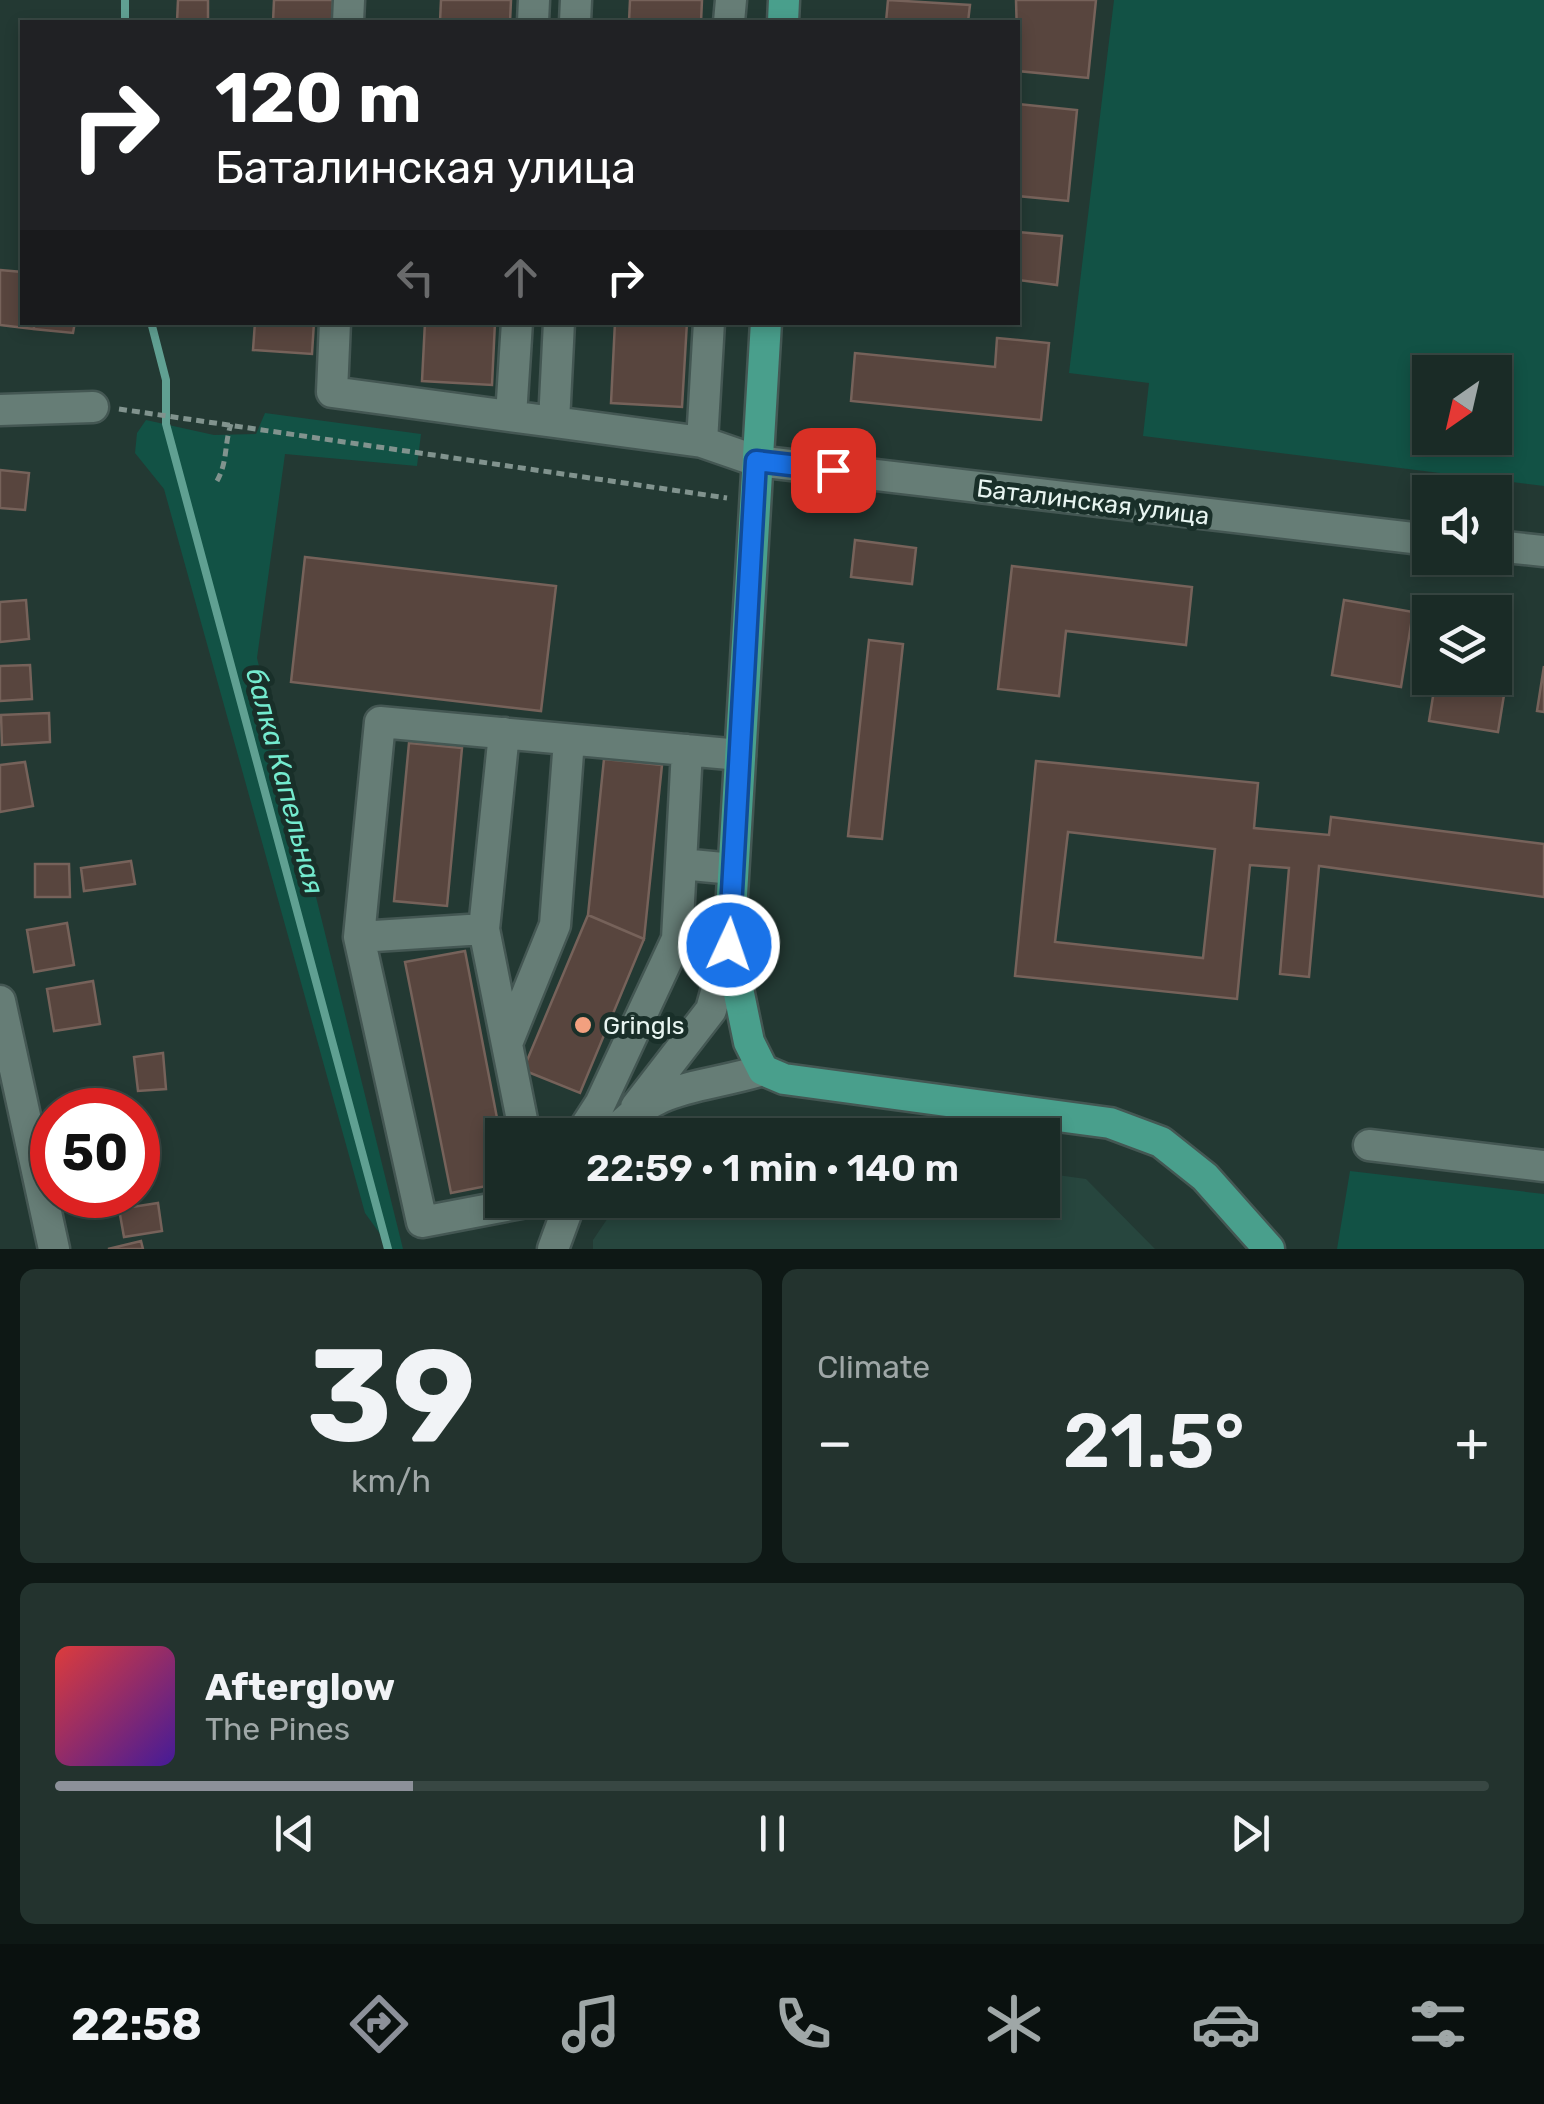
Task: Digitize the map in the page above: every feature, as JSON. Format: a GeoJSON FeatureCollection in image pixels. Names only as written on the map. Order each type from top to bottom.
{"type":"FeatureCollection","features":[{"type":"Feature","properties":{"kind":"main road"},"geometry":{"type":"LineString","coordinates":[[766,325],[729,945],[749,1042],[763,1070],[795,1080],[1110,1123],[1161,1142],[1206,1177],[1269,1249]]}},
{"type":"Feature","properties":{"kind":"street","name":"Баталинская улица"},"geometry":{"type":"LineString","coordinates":[[335,325],[332,392],[702,442],[756,461],[1412,538]]}},
{"type":"Feature","properties":{"kind":"street"},"geometry":{"type":"LineString","coordinates":[[512,416],[516,325]]}},
{"type":"Feature","properties":{"kind":"street"},"geometry":{"type":"LineString","coordinates":[[554,422],[559,325]]}},
{"type":"Feature","properties":{"kind":"street"},"geometry":{"type":"LineString","coordinates":[[702,442],[709,325]]}},
{"type":"Feature","properties":{"kind":"street"},"geometry":{"type":"LineString","coordinates":[[0,410],[93,406]]}},
{"type":"Feature","properties":{"kind":"street"},"geometry":{"type":"LineString","coordinates":[[1512,548],[1544,551]]}},
{"type":"Feature","properties":{"kind":"street"},"geometry":{"type":"LineString","coordinates":[[485,1210],[422,1222],[359,936],[380,722],[740,755]]}},
{"type":"Feature","properties":{"kind":"street"},"geometry":{"type":"LineString","coordinates":[[504,733],[484,929],[522,1118]]}},
{"type":"Feature","properties":{"kind":"street"},"geometry":{"type":"LineString","coordinates":[[508,1041],[555,925],[569,740]]}},
{"type":"Feature","properties":{"kind":"street"},"geometry":{"type":"LineString","coordinates":[[591,1118],[677,938],[687,750]]}},
{"type":"Feature","properties":{"kind":"street"},"geometry":{"type":"LineString","coordinates":[[681,864],[733,869]]}},
{"type":"Feature","properties":{"kind":"street"},"geometry":{"type":"LineString","coordinates":[[359,936],[484,929]]}},
{"type":"Feature","properties":{"kind":"street"},"geometry":{"type":"LineString","coordinates":[[627,1118],[711,1010],[729,945]]}},
{"type":"Feature","properties":{"kind":"street"},"geometry":{"type":"LineString","coordinates":[[0,1001],[54,1249]]}},
{"type":"Feature","properties":{"kind":"street"},"geometry":{"type":"LineString","coordinates":[[636,1107],[685,1088],[763,1070]]}},
{"type":"Feature","properties":{"kind":"street"},"geometry":{"type":"LineString","coordinates":[[1369,1145],[1544,1166]]}},
{"type":"Feature","properties":{"kind":"path"},"geometry":{"type":"LineString","coordinates":[[134,410],[755,500]]}},
{"type":"Feature","properties":{"kind":"path"},"geometry":{"type":"LineString","coordinates":[[217,481],[227,462],[226,439],[231,424]]}},
{"type":"Feature","properties":{"kind":"shaded area"},"geometry":{"type":"Polygon","coordinates":[[[1060,1175],[1086,1179],[1155,1249],[593,1249],[593,1240],[608,1218],[1060,1218],[1060,1175]]]}},
{"type":"Feature","properties":{"kind":"green space"},"geometry":{"type":"Polygon","coordinates":[[[1114,0],[1544,0],[1544,486],[1512,482],[1512,475],[1456,475],[1143,436],[1149,383],[1069,373],[1114,0]]]}},
{"type":"Feature","properties":{"kind":"green space"},"geometry":{"type":"Polygon","coordinates":[[[265,413],[421,434],[417,466],[285,454],[257,658],[403,1249],[391,1249],[365,1213],[164,489],[135,453],[137,433],[146,420],[214,435],[256,434],[265,413]]]}},
{"type":"Feature","properties":{"kind":"green space"},"geometry":{"type":"Polygon","coordinates":[[[1350,1171],[1544,1194],[1544,1249],[1337,1249],[1350,1171]]]}},
{"type":"Feature","properties":{"kind":"building"},"geometry":{"type":"Polygon","coordinates":[[[178,0],[208,0],[208,20],[177,20],[178,0]]]}},
{"type":"Feature","properties":{"kind":"building"},"geometry":{"type":"Polygon","coordinates":[[[274,0],[333,0],[332,20],[273,20],[274,0]]]}},
{"type":"Feature","properties":{"kind":"building"},"geometry":{"type":"Polygon","coordinates":[[[441,0],[511,0],[510,20],[440,20],[441,0]]]}},
{"type":"Feature","properties":{"kind":"building"},"geometry":{"type":"Polygon","coordinates":[[[630,0],[702,0],[701,20],[629,20],[630,0]]]}},
{"type":"Feature","properties":{"kind":"building"},"geometry":{"type":"Polygon","coordinates":[[[888,0],[970,5],[968,20],[886,20],[888,0]]]}},
{"type":"Feature","properties":{"kind":"building"},"geometry":{"type":"Polygon","coordinates":[[[1016,0],[1096,0],[1088,78],[1020,71],[1020,20],[1017,20],[1016,0]]]}},
{"type":"Feature","properties":{"kind":"building"},"geometry":{"type":"Polygon","coordinates":[[[1020,104],[1077,110],[1068,201],[1020,196],[1020,104]]]}},
{"type":"Feature","properties":{"kind":"building"},"geometry":{"type":"Polygon","coordinates":[[[1020,232],[1062,236],[1057,285],[1020,280],[1020,232]]]}},
{"type":"Feature","properties":{"kind":"building"},"geometry":{"type":"Polygon","coordinates":[[[0,270],[20,272],[20,325],[34,325],[34,329],[0,325],[0,270]]]}},
{"type":"Feature","properties":{"kind":"building"},"geometry":{"type":"Polygon","coordinates":[[[34,325],[74,325],[73,333],[34,329],[34,325]]]}},
{"type":"Feature","properties":{"kind":"building"},"geometry":{"type":"Polygon","coordinates":[[[255,325],[314,325],[312,354],[253,350],[255,325]]]}},
{"type":"Feature","properties":{"kind":"building"},"geometry":{"type":"Polygon","coordinates":[[[425,325],[495,325],[492,385],[422,381],[425,325]]]}},
{"type":"Feature","properties":{"kind":"building"},"geometry":{"type":"Polygon","coordinates":[[[615,325],[687,325],[682,407],[611,403],[615,325]]]}},
{"type":"Feature","properties":{"kind":"building"},"geometry":{"type":"Polygon","coordinates":[[[997,338],[1049,343],[1041,420],[851,401],[855,353],[995,367],[997,338]]]}},
{"type":"Feature","properties":{"kind":"building"},"geometry":{"type":"Polygon","coordinates":[[[0,470],[29,473],[25,510],[0,508],[0,470]]]}},
{"type":"Feature","properties":{"kind":"building"},"geometry":{"type":"Polygon","coordinates":[[[855,540],[916,548],[912,584],[851,577],[855,540]]]}},
{"type":"Feature","properties":{"kind":"building"},"geometry":{"type":"Polygon","coordinates":[[[305,557],[556,586],[541,711],[291,682],[305,557]]]}},
{"type":"Feature","properties":{"kind":"building"},"geometry":{"type":"Polygon","coordinates":[[[1012,566],[1192,587],[1186,645],[1066,631],[1059,696],[998,689],[1012,566]]]}},
{"type":"Feature","properties":{"kind":"building"},"geometry":{"type":"Polygon","coordinates":[[[26,600],[29,639],[0,642],[0,602],[26,600]]]}},
{"type":"Feature","properties":{"kind":"building"},"geometry":{"type":"Polygon","coordinates":[[[1344,600],[1412,612],[1401,687],[1332,675],[1344,600]]]}},
{"type":"Feature","properties":{"kind":"building"},"geometry":{"type":"Polygon","coordinates":[[[869,640],[903,644],[882,839],[848,836],[869,640]]]}},
{"type":"Feature","properties":{"kind":"building"},"geometry":{"type":"Polygon","coordinates":[[[30,665],[32,699],[0,701],[0,666],[30,665]]]}},
{"type":"Feature","properties":{"kind":"building"},"geometry":{"type":"Polygon","coordinates":[[[1544,666],[1544,712],[1537,711],[1544,666]]]}},
{"type":"Feature","properties":{"kind":"building"},"geometry":{"type":"Polygon","coordinates":[[[1433,695],[1504,695],[1498,732],[1429,721],[1433,695]]]}},
{"type":"Feature","properties":{"kind":"building"},"geometry":{"type":"Polygon","coordinates":[[[49,713],[50,742],[2,745],[1,715],[49,713]]]}},
{"type":"Feature","properties":{"kind":"building"},"geometry":{"type":"Polygon","coordinates":[[[409,743],[462,748],[447,906],[394,901],[409,743]]]}},
{"type":"Feature","properties":{"kind":"building"},"geometry":{"type":"Polygon","coordinates":[[[604,759],[662,765],[644,939],[588,915],[604,759]]]}},
{"type":"Feature","properties":{"kind":"building"},"geometry":{"type":"Polygon","coordinates":[[[1036,761],[1258,783],[1254,828],[1329,835],[1331,817],[1544,844],[1544,897],[1319,866],[1309,977],[1280,974],[1289,868],[1250,865],[1237,999],[1015,976],[1036,761]],[[1068,832],[1055,942],[1203,958],[1215,849],[1068,832]]]}},
{"type":"Feature","properties":{"kind":"building"},"geometry":{"type":"Polygon","coordinates":[[[25,762],[33,806],[0,812],[0,765],[25,762]]]}},
{"type":"Feature","properties":{"kind":"building"},"geometry":{"type":"Polygon","coordinates":[[[131,861],[135,884],[84,891],[81,868],[131,861]]]}},
{"type":"Feature","properties":{"kind":"building"},"geometry":{"type":"Polygon","coordinates":[[[35,864],[69,864],[70,897],[35,897],[35,864]]]}},
{"type":"Feature","properties":{"kind":"building"},"geometry":{"type":"Polygon","coordinates":[[[588,915],[644,939],[580,1093],[523,1070],[588,915]]]}},
{"type":"Feature","properties":{"kind":"building"},"geometry":{"type":"Polygon","coordinates":[[[67,923],[74,965],[34,972],[27,930],[67,923]]]}},
{"type":"Feature","properties":{"kind":"building"},"geometry":{"type":"Polygon","coordinates":[[[465,951],[497,1118],[485,1118],[485,1186],[451,1193],[405,962],[465,951]]]}},
{"type":"Feature","properties":{"kind":"building"},"geometry":{"type":"Polygon","coordinates":[[[93,981],[100,1024],[54,1031],[47,989],[93,981]]]}},
{"type":"Feature","properties":{"kind":"building"},"geometry":{"type":"Polygon","coordinates":[[[163,1053],[166,1089],[138,1088],[134,1057],[163,1053]]]}},
{"type":"Feature","properties":{"kind":"building"},"geometry":{"type":"Polygon","coordinates":[[[160,1217],[162,1231],[124,1237],[121,1218],[160,1217]]]}},
{"type":"Feature","properties":{"kind":"building"},"geometry":{"type":"Polygon","coordinates":[[[141,1241],[143,1249],[108,1249],[141,1241]]]}},
{"type":"Feature","properties":{"kind":"waterway","name":"балка Капельная"},"geometry":{"type":"LineString","coordinates":[[125,0],[125,20]]}},
{"type":"Feature","properties":{"kind":"waterway","name":"балка Капельная"},"geometry":{"type":"LineString","coordinates":[[152,325],[166,380],[166,424],[388,1249]]}},
{"type":"Feature","properties":{"kind":"place","name":"Gringls"},"geometry":{"type":"Point","coordinates":[583,1025]}},
{"type":"Feature","properties":{"kind":"route"},"geometry":{"type":"LineString","coordinates":[[729,945],[756,461],[833,470]]}}]}
